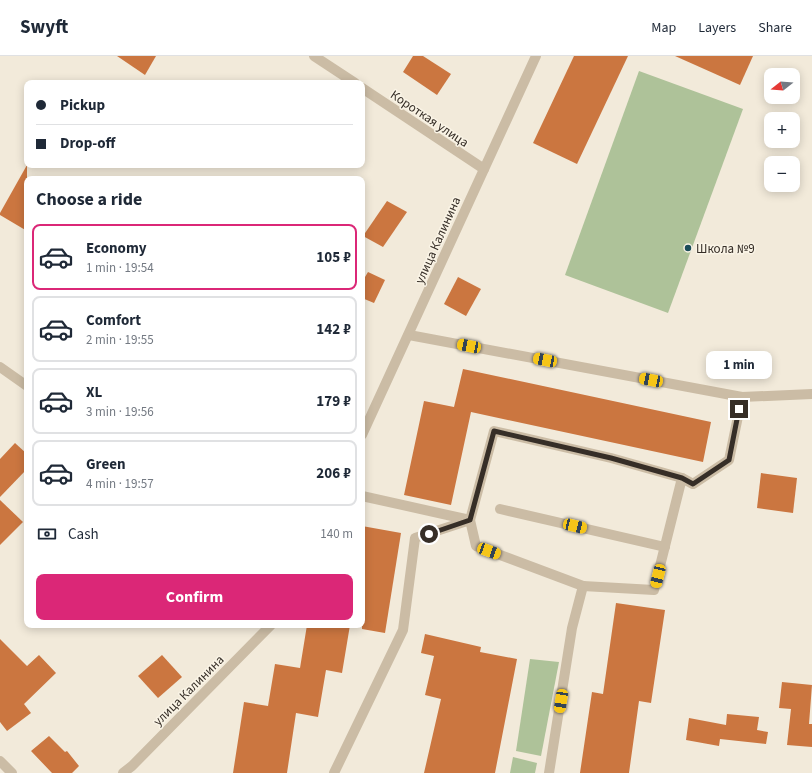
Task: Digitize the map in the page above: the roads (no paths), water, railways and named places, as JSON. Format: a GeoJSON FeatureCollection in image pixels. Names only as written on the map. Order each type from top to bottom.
{"type":"FeatureCollection","features":[{"type":"Feature","properties":{"kind":"street"},"geometry":{"type":"LineString","coordinates":[[314,56],[350,80]]}},
{"type":"Feature","properties":{"kind":"street","name":"улица Калинина"},"geometry":{"type":"LineString","coordinates":[[365,429],[536,56]]}},
{"type":"Feature","properties":{"kind":"street","name":"Короткая улица"},"geometry":{"type":"LineString","coordinates":[[365,90],[484,169]]}},
{"type":"Feature","properties":{"kind":"street"},"geometry":{"type":"LineString","coordinates":[[409,335],[742,397],[812,394]]}},
{"type":"Feature","properties":{"kind":"street"},"geometry":{"type":"LineString","coordinates":[[0,367],[24,384]]}},
{"type":"Feature","properties":{"kind":"street"},"geometry":{"type":"LineString","coordinates":[[682,478],[654,590],[583,586],[476,546],[470,520],[494,431],[611,458],[682,478],[693,484],[729,460],[742,397]]}},
{"type":"Feature","properties":{"kind":"street"},"geometry":{"type":"LineString","coordinates":[[365,497],[470,520]]}},
{"type":"Feature","properties":{"kind":"street"},"geometry":{"type":"LineString","coordinates":[[500,509],[665,547]]}},
{"type":"Feature","properties":{"kind":"street"},"geometry":{"type":"LineString","coordinates":[[334,773],[402,630],[415,538],[470,520]]}},
{"type":"Feature","properties":{"kind":"street"},"geometry":{"type":"LineString","coordinates":[[549,773],[572,628],[583,586]]}},
{"type":"Feature","properties":{"kind":"street","name":"улица Калинина"},"geometry":{"type":"LineString","coordinates":[[123,773],[132,766],[268,628]]}},
{"type":"Feature","properties":{"kind":"street"},"geometry":{"type":"LineString","coordinates":[[0,761],[12,773]]}},
{"type":"Feature","properties":{"kind":"place","name":"Школа №9"},"geometry":{"type":"Point","coordinates":[688,248]}}]}
